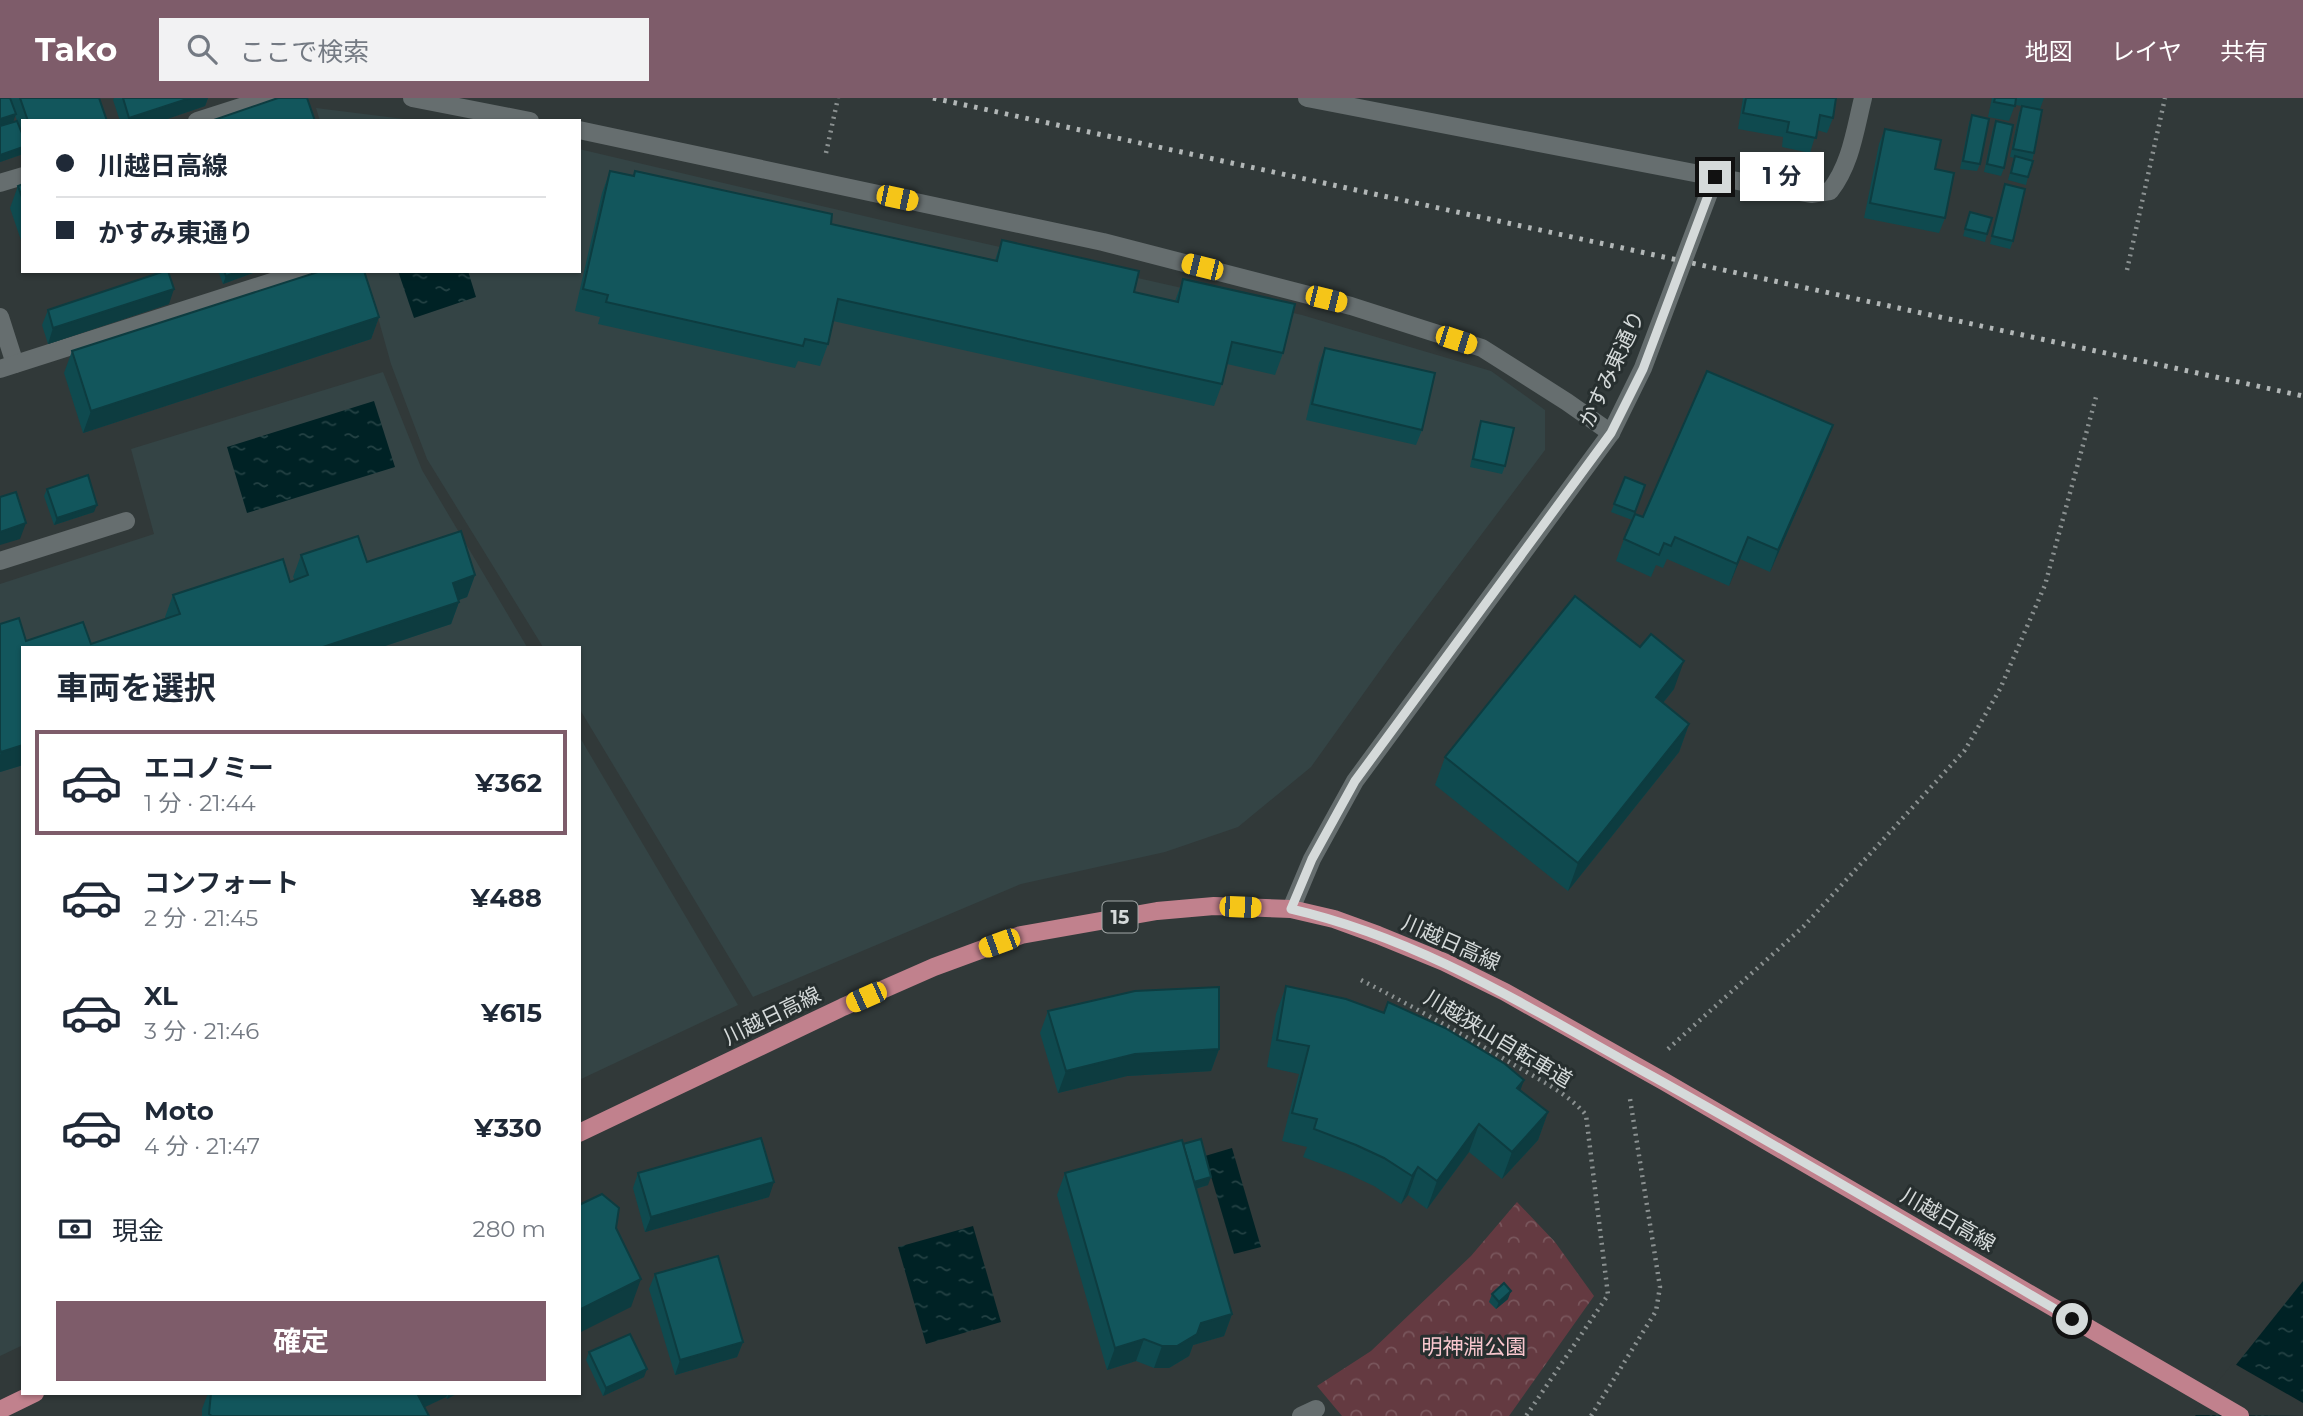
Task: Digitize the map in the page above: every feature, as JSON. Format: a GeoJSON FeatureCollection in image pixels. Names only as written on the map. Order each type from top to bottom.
{"type":"FeatureCollection","features":[{"type":"Feature","properties":{"kind":"main road","name":"川越日高線"},"geometry":{"type":"LineString","coordinates":[[581,1132],[843,1007],[934,967],[1021,935],[1157,911],[1214,906],[1291,909],[1334,919],[1444,962],[1505,992],[2240,1416]]}},
{"type":"Feature","properties":{"kind":"main road"},"geometry":{"type":"LineString","coordinates":[[0,1409],[31,1395]]}},
{"type":"Feature","properties":{"kind":"street"},"geometry":{"type":"LineString","coordinates":[[203,119],[269,98]]}},
{"type":"Feature","properties":{"kind":"street"},"geometry":{"type":"LineString","coordinates":[[412,98],[520,119]]}},
{"type":"Feature","properties":{"kind":"street"},"geometry":{"type":"LineString","coordinates":[[1307,98],[1811,194],[1830,191],[1841,177],[1863,98]]}},
{"type":"Feature","properties":{"kind":"street"},"geometry":{"type":"LineString","coordinates":[[581,131],[1103,242],[1351,306],[1482,348],[1611,433]]}},
{"type":"Feature","properties":{"kind":"street"},"geometry":{"type":"LineString","coordinates":[[0,183],[21,177]]}},
{"type":"Feature","properties":{"kind":"street","name":"かすみ東通り"},"geometry":{"type":"LineString","coordinates":[[1291,909],[1312,859],[1355,781],[1611,433],[1643,369],[1715,177]]}},
{"type":"Feature","properties":{"kind":"street"},"geometry":{"type":"LineString","coordinates":[[0,317],[8,367],[300,273]]}},
{"type":"Feature","properties":{"kind":"street"},"geometry":{"type":"LineString","coordinates":[[0,561],[126,521]]}},
{"type":"Feature","properties":{"kind":"path"},"geometry":{"type":"LineString","coordinates":[[819,181],[838,98]]}},
{"type":"Feature","properties":{"kind":"path"},"geometry":{"type":"LineString","coordinates":[[2127,270],[2165,98]]}},
{"type":"Feature","properties":{"kind":"path"},"geometry":{"type":"LineString","coordinates":[[1667,1049],[1804,926],[1965,750],[2000,689],[2045,585],[2096,397]]}},
{"type":"Feature","properties":{"kind":"path","name":"川越狭山自転車道"},"geometry":{"type":"LineString","coordinates":[[1361,980],[1415,1007],[1532,1075],[1579,1107],[1586,1115],[1608,1295],[1526,1416]]}},
{"type":"Feature","properties":{"kind":"path"},"geometry":{"type":"LineString","coordinates":[[1591,1416],[1656,1311],[1659,1300],[1660,1287],[1630,1097]]}},
{"type":"Feature","properties":{"kind":"shaded area"},"geometry":{"type":"Polygon","coordinates":[[[316,108],[404,119],[319,119],[316,108]]]}},
{"type":"Feature","properties":{"kind":"shaded area"},"geometry":{"type":"Polygon","coordinates":[[[581,149],[1302,315],[1491,371],[1545,410],[1545,450],[1396,648],[1311,767],[1238,827],[1165,852],[1021,884],[753,997],[581,711],[581,646],[542,646],[427,459],[391,364],[366,273],[581,273],[581,149]]]}},
{"type":"Feature","properties":{"kind":"shaded area"},"geometry":{"type":"Polygon","coordinates":[[[383,372],[422,470],[526,646],[21,646],[21,1346],[0,1356],[0,584],[154,534],[131,449],[383,372]]]}},
{"type":"Feature","properties":{"kind":"shaded area"},"geometry":{"type":"Polygon","coordinates":[[[581,739],[738,1005],[581,1079],[581,739]]]}},
{"type":"Feature","properties":{"kind":"green space","name":"明神淵公園"},"geometry":{"type":"Polygon","coordinates":[[[1517,1202],[1555,1242],[1594,1296],[1509,1416],[1342,1416],[1317,1386],[1371,1351],[1471,1256],[1517,1202]]]}},
{"type":"Feature","properties":{"kind":"water"},"geometry":{"type":"Polygon","coordinates":[[[399,273],[469,273],[476,297],[414,318],[399,273]]]}},
{"type":"Feature","properties":{"kind":"water"},"geometry":{"type":"Polygon","coordinates":[[[374,401],[395,467],[247,513],[227,447],[374,401]]]}},
{"type":"Feature","properties":{"kind":"water"},"geometry":{"type":"Polygon","coordinates":[[[1232,1148],[1261,1247],[1234,1254],[1205,1156],[1232,1148]]]}},
{"type":"Feature","properties":{"kind":"water"},"geometry":{"type":"Polygon","coordinates":[[[973,1226],[1001,1322],[926,1344],[898,1247],[973,1226]]]}},
{"type":"Feature","properties":{"kind":"water"},"geometry":{"type":"Polygon","coordinates":[[[2303,1281],[2303,1416],[2195,1416],[2303,1281]]]}},
{"type":"Feature","properties":{"kind":"pier"},"geometry":{"type":"Polygon","coordinates":[[[2233,1363],[2303,1403],[2303,1416],[2191,1415],[2233,1363]]]}},
{"type":"Feature","properties":{"kind":"building"},"geometry":{"type":"Polygon","coordinates":[[[0,98],[10,98],[16,114],[0,119],[0,98]]]}},
{"type":"Feature","properties":{"kind":"building"},"geometry":{"type":"Polygon","coordinates":[[[20,98],[99,98],[106,119],[27,119],[20,98]]]}},
{"type":"Feature","properties":{"kind":"building"},"geometry":{"type":"Polygon","coordinates":[[[123,98],[190,98],[129,118],[123,98]]]}},
{"type":"Feature","properties":{"kind":"building"},"geometry":{"type":"Polygon","coordinates":[[[278,98],[307,98],[314,119],[217,119],[278,98]]]}},
{"type":"Feature","properties":{"kind":"building"},"geometry":{"type":"Polygon","coordinates":[[[1746,98],[1836,98],[1833,118],[1820,115],[1816,138],[1787,132],[1789,122],[1743,113],[1746,98]]]}},
{"type":"Feature","properties":{"kind":"building"},"geometry":{"type":"Polygon","coordinates":[[[1995,98],[2016,98],[2015,106],[1994,102],[1995,98]]]}},
{"type":"Feature","properties":{"kind":"building"},"geometry":{"type":"Polygon","coordinates":[[[2022,106],[2042,110],[2034,153],[2013,149],[2022,106]]]}},
{"type":"Feature","properties":{"kind":"building"},"geometry":{"type":"Polygon","coordinates":[[[1972,115],[1989,119],[1980,164],[1963,161],[1972,115]]]}},
{"type":"Feature","properties":{"kind":"building"},"geometry":{"type":"Polygon","coordinates":[[[17,121],[21,131],[21,148],[0,155],[0,126],[17,121]]]}},
{"type":"Feature","properties":{"kind":"building"},"geometry":{"type":"Polygon","coordinates":[[[1996,121],[2013,125],[2004,168],[1987,164],[1996,121]]]}},
{"type":"Feature","properties":{"kind":"building"},"geometry":{"type":"Polygon","coordinates":[[[1885,129],[1941,140],[1935,169],[1954,173],[1945,218],[1870,203],[1885,129]]]}},
{"type":"Feature","properties":{"kind":"building"},"geometry":{"type":"Polygon","coordinates":[[[2015,156],[2033,161],[2028,177],[2011,173],[2015,156]]]}},
{"type":"Feature","properties":{"kind":"building"},"geometry":{"type":"Polygon","coordinates":[[[610,171],[634,176],[635,171],[832,214],[831,224],[997,261],[1002,240],[1139,271],[1134,292],[1178,302],[1183,279],[1295,304],[1283,353],[1232,342],[1222,384],[838,299],[828,344],[805,339],[803,346],[606,302],[608,295],[583,289],[610,171]]]}},
{"type":"Feature","properties":{"kind":"building"},"geometry":{"type":"Polygon","coordinates":[[[2005,184],[2025,189],[2013,241],[1992,236],[2005,184]]]}},
{"type":"Feature","properties":{"kind":"building"},"geometry":{"type":"Polygon","coordinates":[[[1970,212],[1992,218],[1987,234],[1965,229],[1970,212]]]}},
{"type":"Feature","properties":{"kind":"building"},"geometry":{"type":"Polygon","coordinates":[[[159,273],[169,273],[174,289],[53,328],[48,310],[159,273]]]}},
{"type":"Feature","properties":{"kind":"building"},"geometry":{"type":"Polygon","coordinates":[[[315,273],[365,273],[379,317],[91,411],[72,351],[315,273]]]}},
{"type":"Feature","properties":{"kind":"building"},"geometry":{"type":"Polygon","coordinates":[[[1325,348],[1435,373],[1422,430],[1312,404],[1325,348]]]}},
{"type":"Feature","properties":{"kind":"building"},"geometry":{"type":"Polygon","coordinates":[[[1707,371],[1833,425],[1778,550],[1748,537],[1737,564],[1675,537],[1671,546],[1664,543],[1659,555],[1624,539],[1635,514],[1643,517],[1707,371]]]}},
{"type":"Feature","properties":{"kind":"building"},"geometry":{"type":"Polygon","coordinates":[[[1481,421],[1514,428],[1505,466],[1473,459],[1481,421]]]}},
{"type":"Feature","properties":{"kind":"building"},"geometry":{"type":"Polygon","coordinates":[[[88,475],[97,505],[57,518],[47,489],[88,475]]]}},
{"type":"Feature","properties":{"kind":"building"},"geometry":{"type":"Polygon","coordinates":[[[1625,477],[1645,485],[1635,512],[1614,504],[1625,477]]]}},
{"type":"Feature","properties":{"kind":"building"},"geometry":{"type":"Polygon","coordinates":[[[16,492],[26,523],[0,532],[0,497],[16,492]]]}},
{"type":"Feature","properties":{"kind":"building"},"geometry":{"type":"Polygon","coordinates":[[[461,531],[475,575],[453,583],[459,602],[326,646],[21,646],[21,746],[1,752],[0,624],[19,618],[26,641],[83,622],[91,644],[180,614],[173,595],[283,559],[290,582],[308,575],[301,555],[358,536],[367,562],[461,531]]]}},
{"type":"Feature","properties":{"kind":"building"},"geometry":{"type":"Polygon","coordinates":[[[1575,596],[1640,647],[1651,634],[1684,661],[1656,697],[1689,724],[1578,863],[1445,757],[1575,596]]]}},
{"type":"Feature","properties":{"kind":"building"},"geometry":{"type":"Polygon","coordinates":[[[1286,986],[1346,999],[1384,1013],[1388,1002],[1445,1028],[1505,1064],[1524,1080],[1517,1088],[1548,1112],[1512,1152],[1479,1124],[1437,1181],[1418,1167],[1412,1176],[1384,1158],[1314,1129],[1317,1119],[1292,1113],[1309,1046],[1277,1040],[1286,986]]]}},
{"type":"Feature","properties":{"kind":"building"},"geometry":{"type":"Polygon","coordinates":[[[1219,987],[1219,1049],[1135,1054],[1066,1071],[1048,1011],[1135,991],[1219,987]]]}},
{"type":"Feature","properties":{"kind":"building"},"geometry":{"type":"Polygon","coordinates":[[[761,1138],[774,1182],[651,1217],[638,1173],[761,1138]]]}},
{"type":"Feature","properties":{"kind":"building"},"geometry":{"type":"Polygon","coordinates":[[[1201,1139],[1211,1177],[1194,1182],[1183,1144],[1201,1139]]]}},
{"type":"Feature","properties":{"kind":"building"},"geometry":{"type":"Polygon","coordinates":[[[1182,1140],[1232,1314],[1201,1323],[1197,1334],[1177,1346],[1162,1346],[1144,1339],[1115,1348],[1065,1173],[1182,1140]]]}},
{"type":"Feature","properties":{"kind":"building"},"geometry":{"type":"Polygon","coordinates":[[[602,1194],[619,1208],[616,1228],[641,1279],[581,1309],[581,1204],[602,1194]]]}},
{"type":"Feature","properties":{"kind":"building"},"geometry":{"type":"Polygon","coordinates":[[[718,1256],[743,1342],[680,1360],[655,1274],[718,1256]]]}},
{"type":"Feature","properties":{"kind":"building"},"geometry":{"type":"Polygon","coordinates":[[[1504,1283],[1511,1291],[1499,1302],[1492,1294],[1504,1283]]]}},
{"type":"Feature","properties":{"kind":"building"},"geometry":{"type":"Polygon","coordinates":[[[630,1334],[647,1369],[606,1388],[589,1352],[630,1334]]]}},
{"type":"Feature","properties":{"kind":"building"},"geometry":{"type":"Polygon","coordinates":[[[211,1395],[418,1395],[429,1416],[212,1416],[209,1414],[211,1395]]]}},
{"type":"Feature","properties":{"kind":"railway"},"geometry":{"type":"LineString","coordinates":[[933,98],[2303,396]]}},
{"type":"Feature","properties":{"kind":"route"},"geometry":{"type":"LineString","coordinates":[[1715,177],[1643,369],[1611,433],[1355,781],[1312,859],[1291,909],[1334,919],[1378,935],[1444,962],[1505,992],[2072,1319]]}}]}
